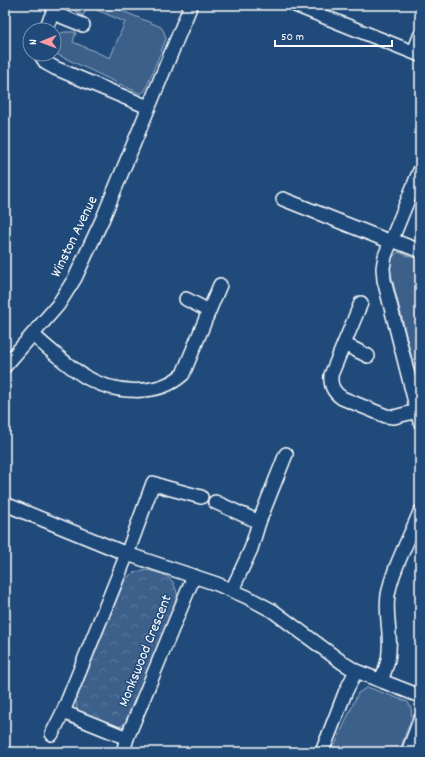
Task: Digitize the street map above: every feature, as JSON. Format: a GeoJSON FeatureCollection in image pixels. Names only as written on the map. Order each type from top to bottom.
{"type":"FeatureCollection","features":[{"type":"Feature","properties":{"kind":"street","name":"Winston Avenue"},"geometry":{"type":"LineString","coordinates":[[5,366],[58,305],[75,278],[103,218],[190,5]]}},
{"type":"Feature","properties":{"kind":"street"},"geometry":{"type":"LineString","coordinates":[[295,5],[417,53],[420,36]]}},
{"type":"Feature","properties":{"kind":"street"},"geometry":{"type":"LineString","coordinates":[[49,22],[54,9],[83,26]]}},
{"type":"Feature","properties":{"kind":"street"},"geometry":{"type":"LineString","coordinates":[[45,62],[55,68],[148,107]]}},
{"type":"Feature","properties":{"kind":"street"},"geometry":{"type":"LineString","coordinates":[[361,303],[331,375],[330,382],[336,394],[342,398],[386,416],[419,417],[382,268],[385,256],[420,170]]}},
{"type":"Feature","properties":{"kind":"street"},"geometry":{"type":"LineString","coordinates":[[283,199],[420,252]]}},
{"type":"Feature","properties":{"kind":"street"},"geometry":{"type":"LineString","coordinates":[[33,335],[70,366],[94,381],[107,386],[123,389],[152,390],[177,380],[183,374],[220,285]]}},
{"type":"Feature","properties":{"kind":"street"},"geometry":{"type":"LineString","coordinates":[[186,299],[209,311]]}},
{"type":"Feature","properties":{"kind":"street"},"geometry":{"type":"LineString","coordinates":[[344,344],[368,356]]}},
{"type":"Feature","properties":{"kind":"street"},"geometry":{"type":"LineString","coordinates":[[232,590],[251,549],[259,522],[286,454]]}},
{"type":"Feature","properties":{"kind":"street"},"geometry":{"type":"LineString","coordinates":[[52,734],[63,712],[127,554],[153,483],[201,497]]}},
{"type":"Feature","properties":{"kind":"street"},"geometry":{"type":"LineString","coordinates":[[215,502],[259,522]]}},
{"type":"Feature","properties":{"kind":"street"},"geometry":{"type":"LineString","coordinates":[[5,504],[127,554],[217,584],[258,602],[273,611],[356,671],[420,696]]}},
{"type":"Feature","properties":{"kind":"street"},"geometry":{"type":"LineString","coordinates":[[381,680],[390,652],[387,610],[391,583],[420,512]]}},
{"type":"Feature","properties":{"kind":"street","name":"Monkswood Crescent"},"geometry":{"type":"LineString","coordinates":[[123,752],[127,738],[194,576]]}},
{"type":"Feature","properties":{"kind":"street"},"geometry":{"type":"LineString","coordinates":[[322,752],[345,693],[356,671]]}},
{"type":"Feature","properties":{"kind":"street"},"geometry":{"type":"LineString","coordinates":[[63,712],[127,738]]}},
{"type":"Feature","properties":{"kind":"street"},"geometry":{"type":"LineString","coordinates":[[408,752],[420,720]]}},
{"type":"Feature","properties":{"kind":"green space"},"geometry":{"type":"Polygon","coordinates":[[[70,5],[108,5],[161,27],[166,39],[145,91],[141,94],[62,57],[62,33],[76,32],[73,42],[110,58],[125,22],[87,6],[83,16],[72,9],[70,5]]]}},
{"type":"Feature","properties":{"kind":"green space"},"geometry":{"type":"Polygon","coordinates":[[[398,252],[420,260],[420,391],[390,270],[390,260],[398,252]]]}},
{"type":"Feature","properties":{"kind":"green space"},"geometry":{"type":"Polygon","coordinates":[[[148,570],[169,578],[174,585],[178,598],[127,723],[120,727],[111,727],[79,714],[76,700],[125,579],[133,573],[148,570]]]}},
{"type":"Feature","properties":{"kind":"green space"},"geometry":{"type":"Polygon","coordinates":[[[366,688],[370,688],[408,702],[411,708],[412,717],[399,752],[332,752],[358,693],[366,688]]]}}]}
